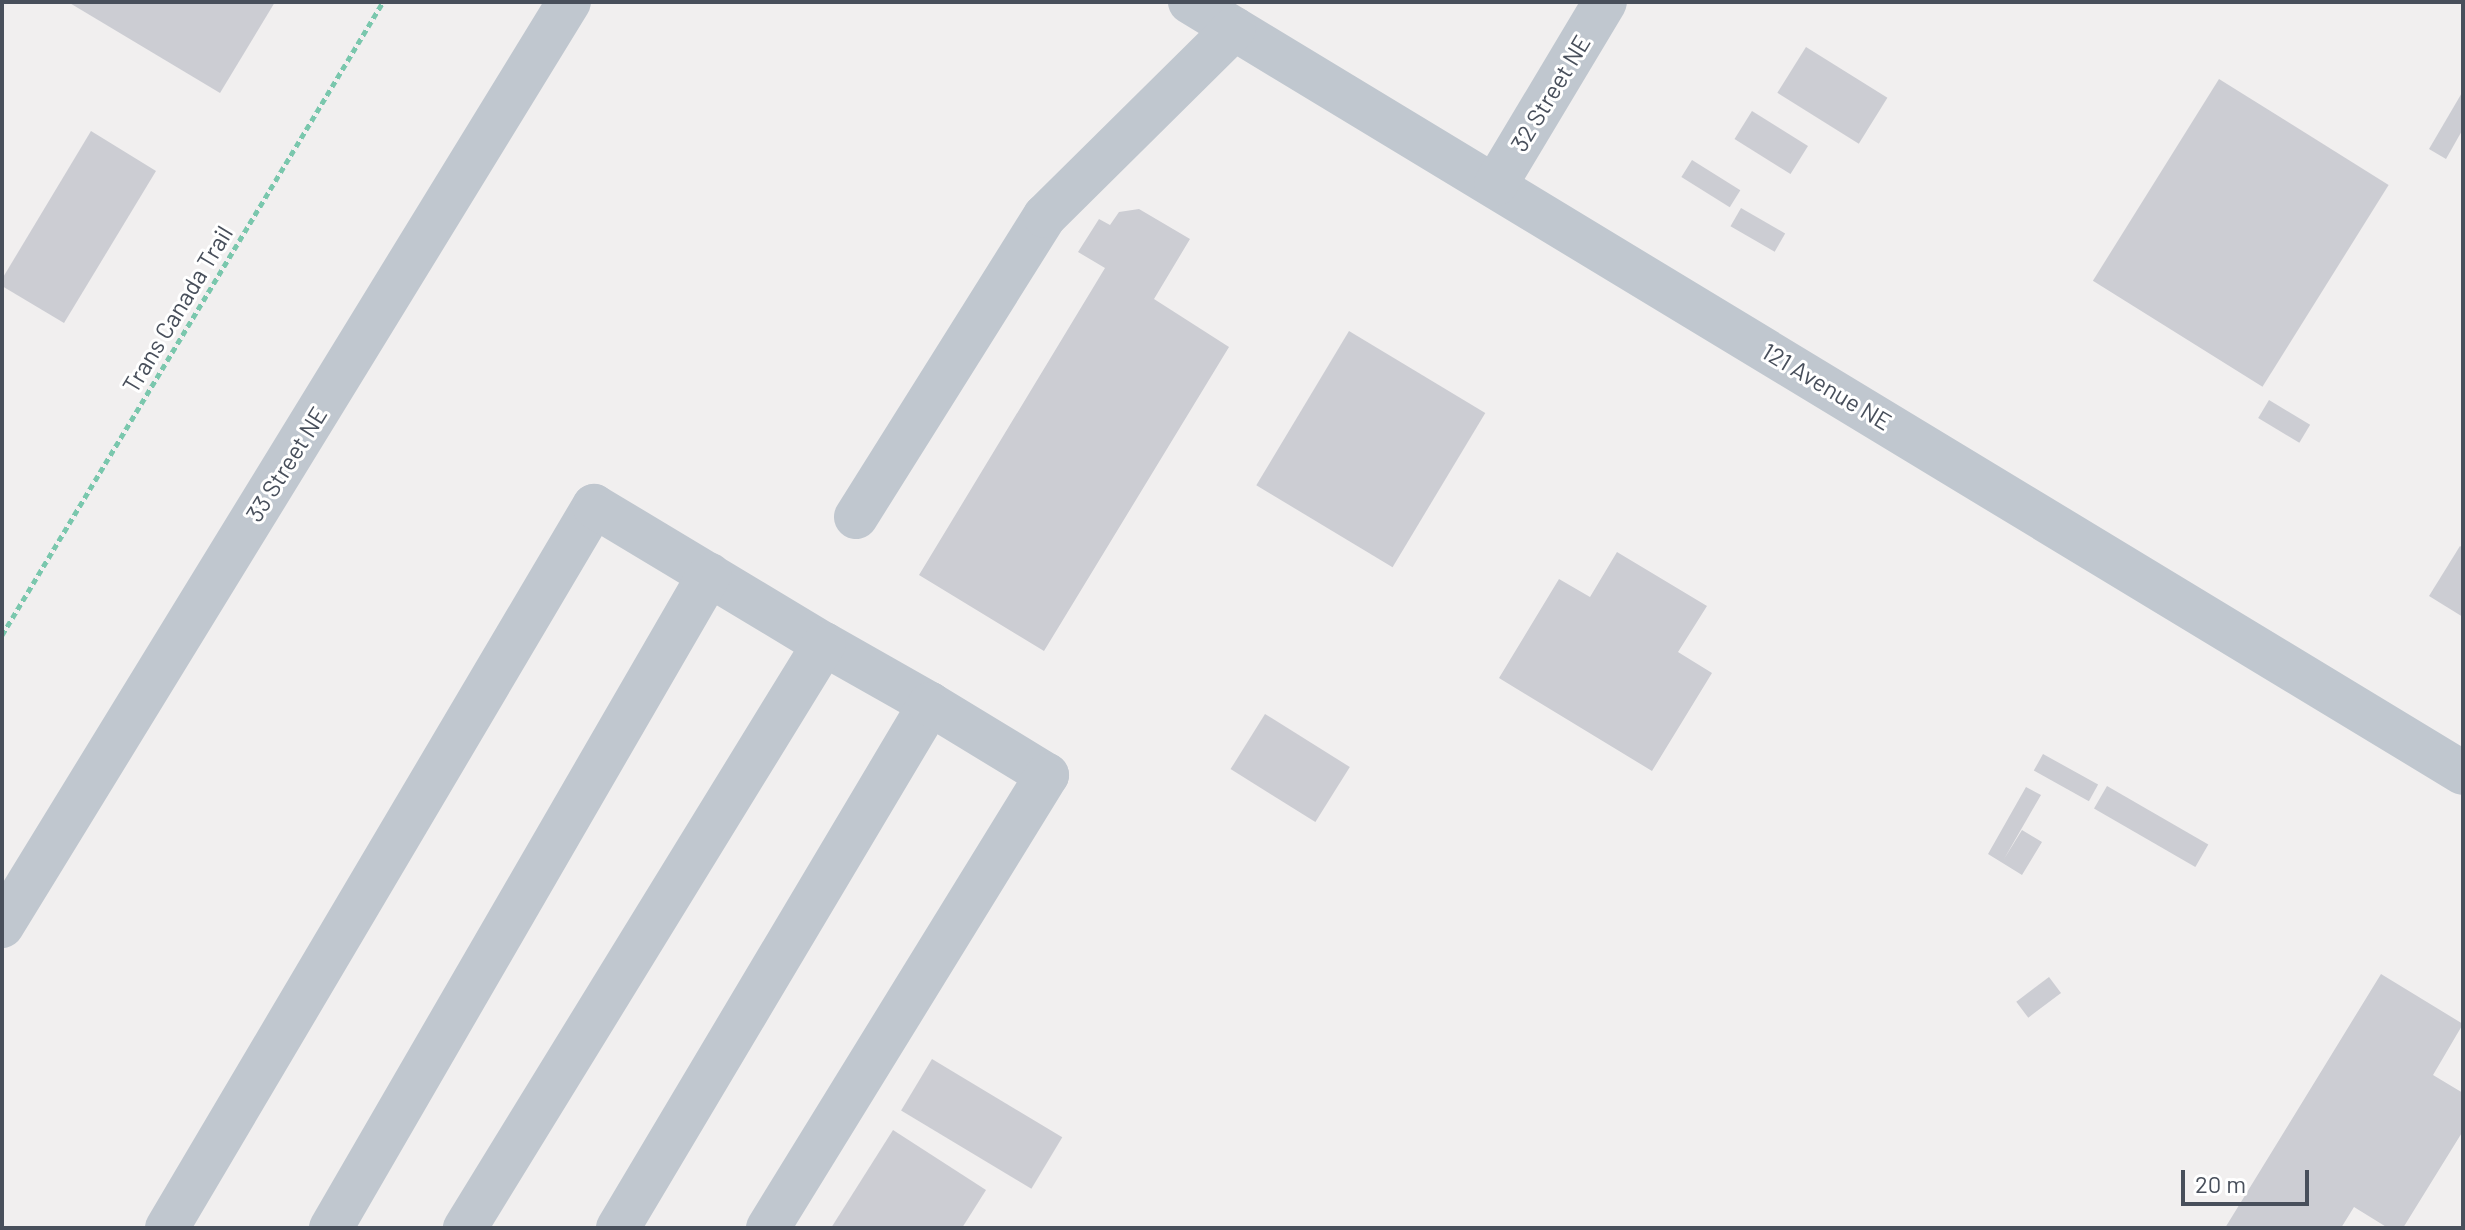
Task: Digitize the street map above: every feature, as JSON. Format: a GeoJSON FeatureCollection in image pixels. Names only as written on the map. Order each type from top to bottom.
{"type":"FeatureCollection","features":[{"type":"Feature","properties":{"kind":"street","name":"33 Street NE"},"geometry":{"type":"LineString","coordinates":[[2,926],[569,2]]}},
{"type":"Feature","properties":{"kind":"street","name":"121 Avenue NE"},"geometry":{"type":"LineString","coordinates":[[1190,2],[1496,184],[2463,773]]}},
{"type":"Feature","properties":{"kind":"street","name":"32 Street NE"},"geometry":{"type":"LineString","coordinates":[[1496,184],[1605,2]]}},
{"type":"Feature","properties":{"kind":"street"},"geometry":{"type":"LineString","coordinates":[[856,517],[1045,216],[1234,29]]}},
{"type":"Feature","properties":{"kind":"street"},"geometry":{"type":"LineString","coordinates":[[167,1228],[594,506],[1047,775],[768,1228]]}},
{"type":"Feature","properties":{"kind":"street"},"geometry":{"type":"LineString","coordinates":[[331,1228],[709,575]]}},
{"type":"Feature","properties":{"kind":"street"},"geometry":{"type":"LineString","coordinates":[[465,1228],[824,644]]}},
{"type":"Feature","properties":{"kind":"street"},"geometry":{"type":"LineString","coordinates":[[618,1228],[930,704]]}},
{"type":"Feature","properties":{"kind":"path","name":"Trans Canada Trail"},"geometry":{"type":"LineString","coordinates":[[2,635],[383,2]]}},
{"type":"Feature","properties":{"kind":"building"},"geometry":{"type":"Polygon","coordinates":[[[68,2],[275,2],[220,93],[68,2]]]}},
{"type":"Feature","properties":{"kind":"building"},"geometry":{"type":"Polygon","coordinates":[[[1806,47],[1887,98],[1859,144],[1777,93],[1806,47]]]}},
{"type":"Feature","properties":{"kind":"building"},"geometry":{"type":"Polygon","coordinates":[[[2219,79],[2389,185],[2262,387],[2093,281],[2219,79]]]}},
{"type":"Feature","properties":{"kind":"building"},"geometry":{"type":"Polygon","coordinates":[[[2463,91],[2463,129],[2446,159],[2429,149],[2463,91]]]}},
{"type":"Feature","properties":{"kind":"building"},"geometry":{"type":"Polygon","coordinates":[[[1752,111],[1808,146],[1790,174],[1735,139],[1752,111]]]}},
{"type":"Feature","properties":{"kind":"building"},"geometry":{"type":"Polygon","coordinates":[[[91,131],[156,171],[64,323],[2,286],[2,279],[91,131]]]}},
{"type":"Feature","properties":{"kind":"building"},"geometry":{"type":"Polygon","coordinates":[[[1692,160],[1740,190],[1730,207],[1681,177],[1692,160]]]}},
{"type":"Feature","properties":{"kind":"building"},"geometry":{"type":"Polygon","coordinates":[[[1741,208],[1785,234],[1775,252],[1730,226],[1741,208]]]}},
{"type":"Feature","properties":{"kind":"building"},"geometry":{"type":"Polygon","coordinates":[[[1139,209],[1190,239],[1154,299],[1229,347],[1044,651],[919,575],[1105,268],[1078,252],[1099,219],[1110,225],[1119,212],[1139,209]]]}},
{"type":"Feature","properties":{"kind":"building"},"geometry":{"type":"Polygon","coordinates":[[[1349,331],[1485,413],[1393,567],[1256,485],[1349,331]]]}},
{"type":"Feature","properties":{"kind":"building"},"geometry":{"type":"Polygon","coordinates":[[[2269,400],[2310,425],[2299,443],[2258,418],[2269,400]]]}},
{"type":"Feature","properties":{"kind":"building"},"geometry":{"type":"Polygon","coordinates":[[[2460,546],[2463,548],[2463,617],[2429,596],[2460,546]]]}},
{"type":"Feature","properties":{"kind":"building"},"geometry":{"type":"Polygon","coordinates":[[[1617,552],[1707,606],[1678,652],[1712,673],[1652,771],[1499,678],[1559,579],[1590,597],[1617,552]]]}},
{"type":"Feature","properties":{"kind":"building"},"geometry":{"type":"Polygon","coordinates":[[[1265,714],[1350,767],[1315,822],[1231,769],[1265,714]]]}},
{"type":"Feature","properties":{"kind":"building"},"geometry":{"type":"Polygon","coordinates":[[[2043,754],[2098,785],[2089,801],[2034,771],[2043,754]]]}},
{"type":"Feature","properties":{"kind":"building"},"geometry":{"type":"Polygon","coordinates":[[[2107,786],[2208,845],[2195,867],[2094,809],[2107,786]]]}},
{"type":"Feature","properties":{"kind":"building"},"geometry":{"type":"Polygon","coordinates":[[[2026,787],[2041,795],[2004,859],[2022,830],[2042,842],[2022,875],[1988,854],[2026,787]]]}},
{"type":"Feature","properties":{"kind":"building"},"geometry":{"type":"Polygon","coordinates":[[[2381,974],[2463,1024],[2433,1075],[2463,1093],[2463,1131],[2403,1228],[2388,1228],[2354,1207],[2341,1228],[2225,1228],[2381,974]]]}},
{"type":"Feature","properties":{"kind":"building"},"geometry":{"type":"Polygon","coordinates":[[[2049,977],[2061,993],[2028,1018],[2016,1002],[2049,977]]]}},
{"type":"Feature","properties":{"kind":"building"},"geometry":{"type":"Polygon","coordinates":[[[932,1059],[1062,1137],[1031,1189],[901,1110],[932,1059]]]}},
{"type":"Feature","properties":{"kind":"building"},"geometry":{"type":"Polygon","coordinates":[[[893,1130],[986,1190],[962,1228],[831,1228],[893,1130]]]}}]}
